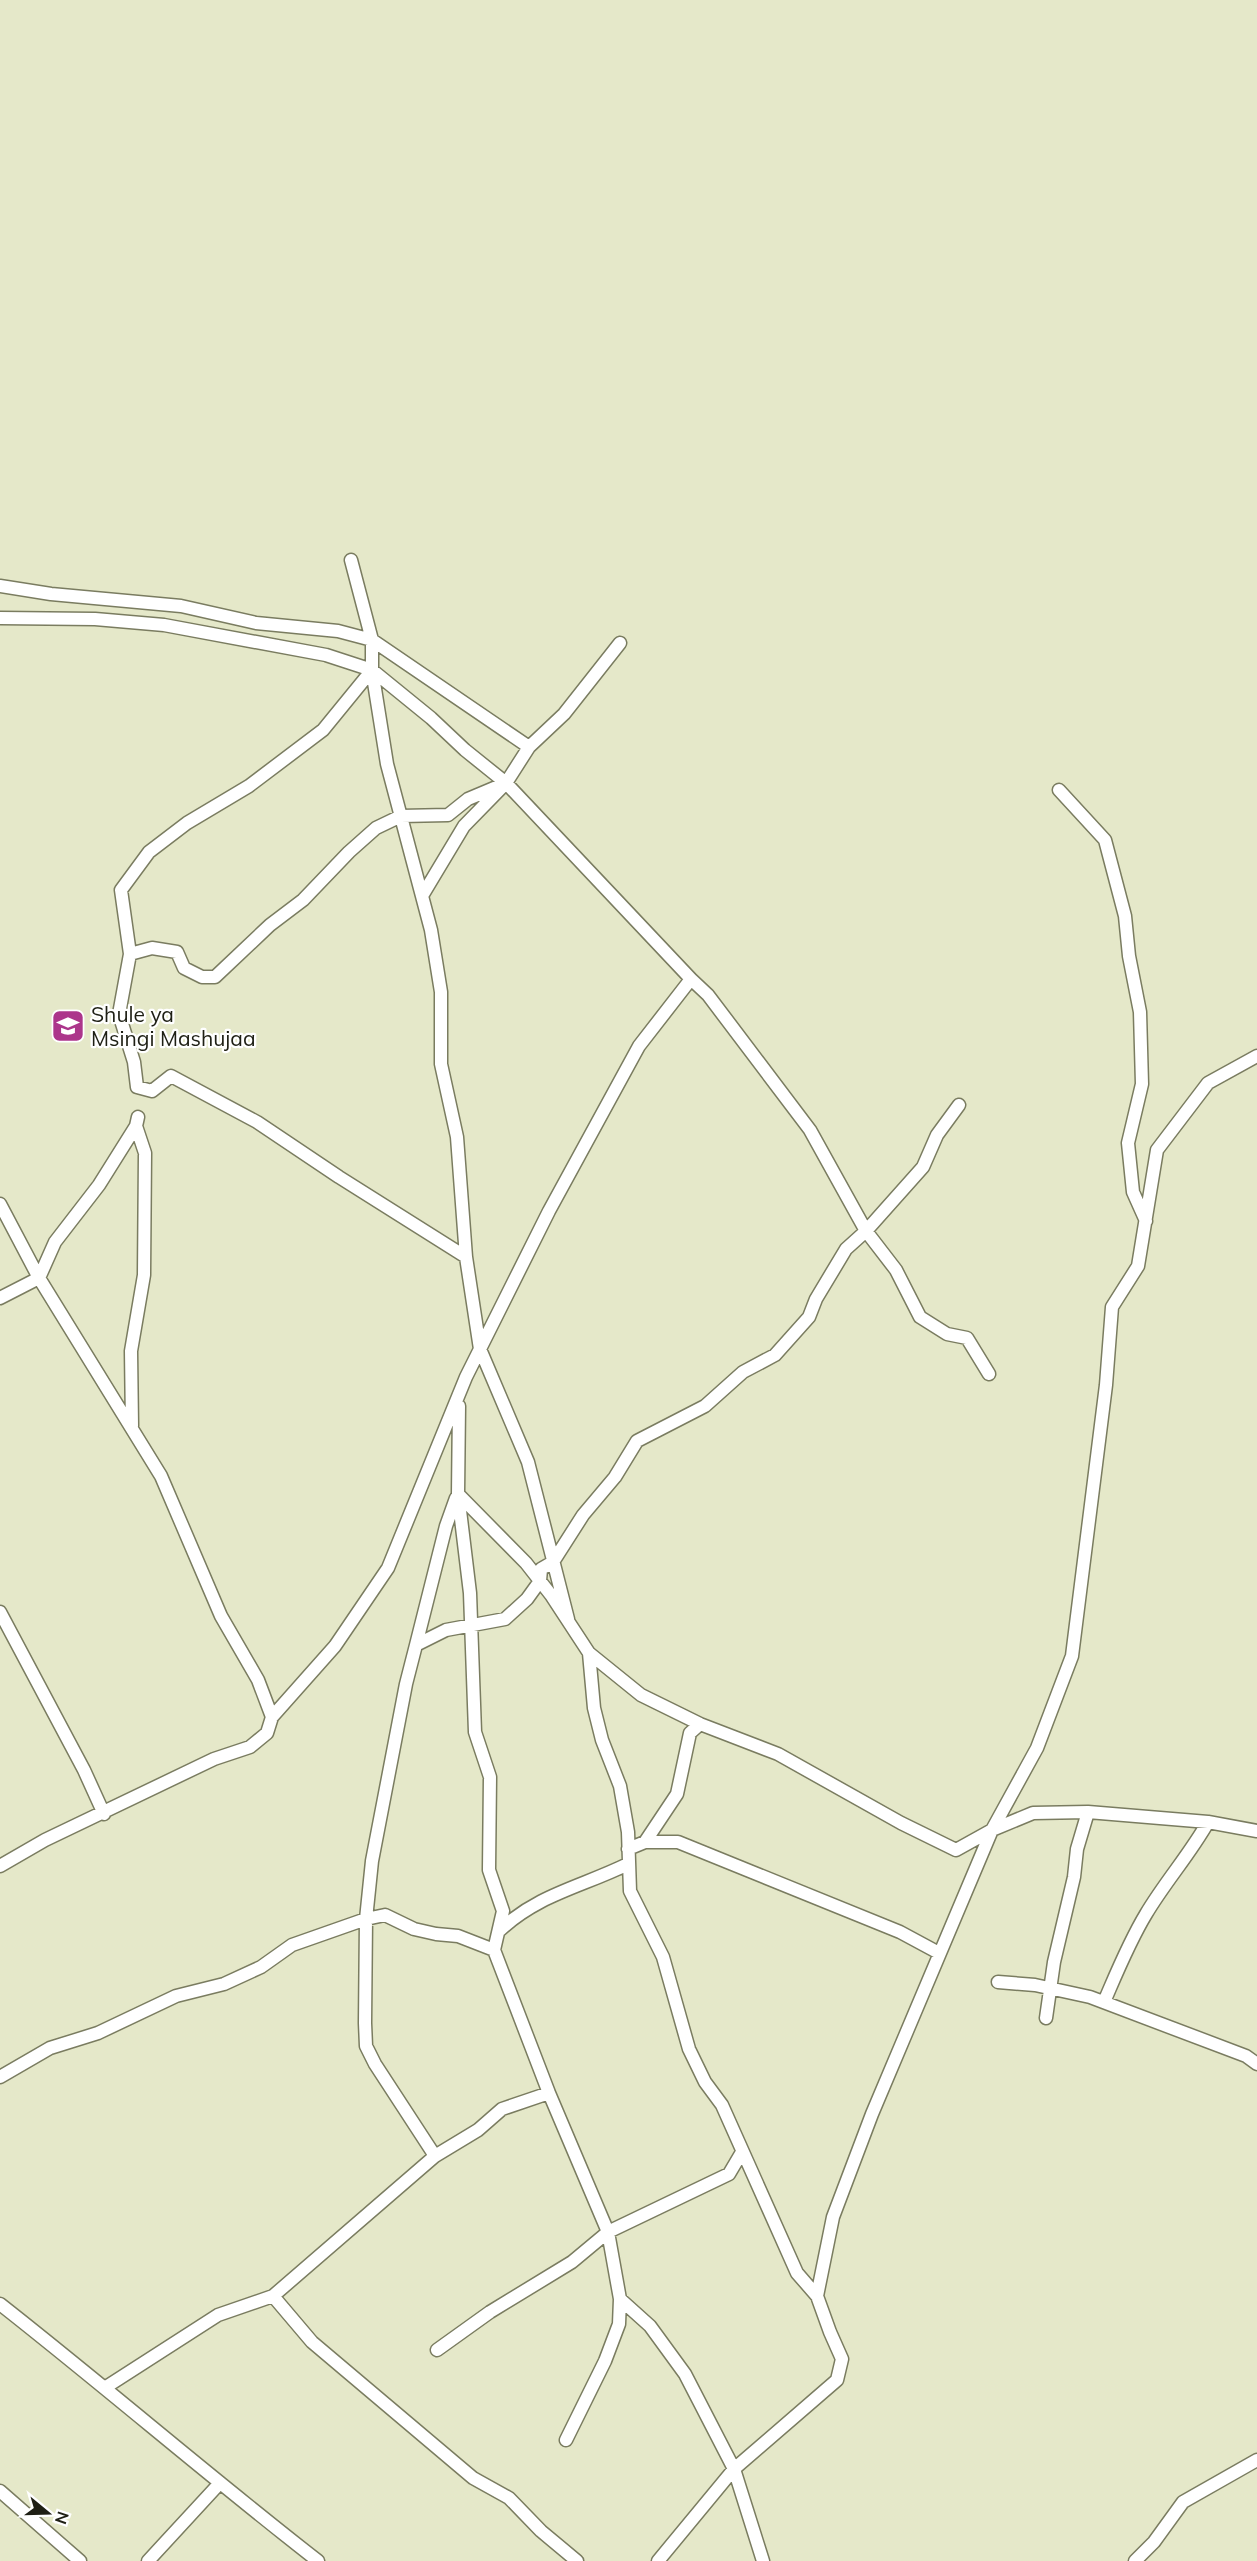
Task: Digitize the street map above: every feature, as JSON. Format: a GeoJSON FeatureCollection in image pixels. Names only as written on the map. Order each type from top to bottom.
{"type":"FeatureCollection","features":[{"type":"Feature","properties":{"kind":"street"},"geometry":{"type":"LineString","coordinates":[[351,560],[372,640],[372,670],[387,764],[431,930],[441,992],[441,1064],[457,1137],[466,1257],[480,1349],[528,1462],[570,1626]]}},
{"type":"Feature","properties":{"kind":"street"},"geometry":{"type":"LineString","coordinates":[[0,586],[51,594],[181,606],[256,623],[338,631],[372,640],[529,747]]}},
{"type":"Feature","properties":{"kind":"street"},"geometry":{"type":"LineString","coordinates":[[0,618],[95,619],[164,625],[326,655],[372,670],[506,783],[690,979],[708,995],[810,1130],[866,1231],[896,1270],[920,1317],[947,1334],[967,1338],[988,1374]]}},
{"type":"Feature","properties":{"kind":"street"},"geometry":{"type":"LineString","coordinates":[[422,896],[464,826],[506,783],[529,747],[564,714],[621,643]]}},
{"type":"Feature","properties":{"kind":"street"},"geometry":{"type":"LineString","coordinates":[[372,670],[323,729],[249,786],[187,823],[149,852],[121,890],[130,954],[119,1014],[134,1062],[137,1087],[152,1090],[171,1076],[257,1122],[466,1257]]}},
{"type":"Feature","properties":{"kind":"street"},"geometry":{"type":"LineString","coordinates":[[130,954],[152,948],[177,952],[184,968],[202,977],[215,977],[270,925],[303,900],[349,852],[376,828],[401,816],[448,815],[468,799],[506,783]]}},
{"type":"Feature","properties":{"kind":"street"},"geometry":{"type":"LineString","coordinates":[[1059,790],[1105,840],[1125,916],[1129,956],[1140,1012],[1142,1084],[1128,1143],[1132,1192],[1146,1221]]}},
{"type":"Feature","properties":{"kind":"street"},"geometry":{"type":"LineString","coordinates":[[0,1866],[45,1840],[104,1814],[214,1759],[250,1747],[267,1733],[272,1718],[334,1647],[388,1568],[480,1349],[549,1210],[639,1046],[690,979]]}},
{"type":"Feature","properties":{"kind":"street"},"geometry":{"type":"LineString","coordinates":[[818,2296],[833,2217],[872,2114],[992,1830],[1037,1748],[1072,1656],[1096,1476],[1112,1307],[1138,1266],[1157,1150],[1208,1083],[1257,1056]]}},
{"type":"Feature","properties":{"kind":"street"},"geometry":{"type":"LineString","coordinates":[[417,1645],[446,1630],[505,1619],[527,1599],[540,1581],[541,1569],[553,1562],[583,1515],[615,1477],[637,1441],[705,1406],[742,1372],[775,1355],[809,1317],[816,1299],[846,1249],[866,1231],[923,1167],[937,1135],[959,1105]]}},
{"type":"Feature","properties":{"kind":"street"},"geometry":{"type":"LineString","coordinates":[[0,1298],[39,1278],[55,1242],[99,1185],[137,1122],[145,1153],[144,1264],[131,1351],[132,1427]]}},
{"type":"Feature","properties":{"kind":"street"},"geometry":{"type":"LineString","coordinates":[[0,1204],[39,1278],[161,1476],[221,1616],[258,1680],[272,1718]]}},
{"type":"Feature","properties":{"kind":"street"},"geometry":{"type":"LineString","coordinates":[[459,1398],[458,1494],[470,1593],[475,1732],[490,1777],[489,1870],[503,1911],[494,1950],[549,2093],[608,2232],[620,2299],[619,2324],[605,2361],[566,2440]]}},
{"type":"Feature","properties":{"kind":"street"},"geometry":{"type":"LineString","coordinates":[[458,1494],[526,1563],[589,1653],[641,1695],[700,1724],[778,1754],[901,1823],[956,1850],[992,1830],[1033,1813],[1088,1812],[1208,1822],[1257,1831]]}},
{"type":"Feature","properties":{"kind":"street"},"geometry":{"type":"LineString","coordinates":[[435,2156],[375,2064],[366,2046],[366,1919],[372,1861],[406,1684],[446,1526],[458,1494]]}},
{"type":"Feature","properties":{"kind":"street"},"geometry":{"type":"LineString","coordinates":[[0,1612],[84,1770],[104,1814]]}},
{"type":"Feature","properties":{"kind":"street"},"geometry":{"type":"LineString","coordinates":[[589,1653],[594,1708],[602,1740],[620,1786],[628,1832],[630,1891],[663,1957],[688,2049],[705,2082],[722,2105],[741,2152],[797,2273],[818,2296],[842,2359],[837,2380],[734,2469],[658,2561]]}},
{"type":"Feature","properties":{"kind":"street"},"geometry":{"type":"LineString","coordinates":[[645,1842],[677,1794],[690,1733],[700,1724]]}},
{"type":"Feature","properties":{"kind":"street"},"geometry":{"type":"LineString","coordinates":[[1046,2018],[1050,1988],[1074,1877],[1077,1849],[1088,1812]]}},
{"type":"Feature","properties":{"kind":"street"},"geometry":{"type":"LineString","coordinates":[[1104,2002],[1124,1952],[1208,1822]]}},
{"type":"Feature","properties":{"kind":"street"},"geometry":{"type":"LineString","coordinates":[[628,1849],[645,1842],[678,1842],[900,1932],[939,1953]]}},
{"type":"Feature","properties":{"kind":"street"},"geometry":{"type":"LineString","coordinates":[[499,1931],[518,1913],[548,1896],[599,1878],[628,1864]]}},
{"type":"Feature","properties":{"kind":"street"},"geometry":{"type":"LineString","coordinates":[[0,2078],[50,2048],[98,2033],[176,1996],[224,1984],[261,1967],[292,1945],[366,1919],[385,1915],[414,1929],[458,1936],[494,1950]]}},
{"type":"Feature","properties":{"kind":"street"},"geometry":{"type":"LineString","coordinates":[[998,1982],[1050,1988],[1104,2002],[1246,2056],[1257,2064]]}},
{"type":"Feature","properties":{"kind":"street"},"geometry":{"type":"LineString","coordinates":[[106,2387],[218,2315],[273,2296],[435,2156],[478,2130],[502,2109],[549,2093]]}},
{"type":"Feature","properties":{"kind":"street"},"geometry":{"type":"LineString","coordinates":[[437,2350],[458,2333],[573,2262],[608,2232],[729,2174],[741,2152]]}},
{"type":"Feature","properties":{"kind":"street"},"geometry":{"type":"LineString","coordinates":[[273,2296],[312,2342],[472,2478],[509,2498],[541,2531],[577,2561]]}},
{"type":"Feature","properties":{"kind":"street"},"geometry":{"type":"LineString","coordinates":[[620,2299],[650,2326],[685,2374],[734,2469],[763,2561]]}},
{"type":"Feature","properties":{"kind":"street"},"geometry":{"type":"LineString","coordinates":[[0,2304],[106,2387],[219,2484],[318,2561]]}},
{"type":"Feature","properties":{"kind":"street"},"geometry":{"type":"LineString","coordinates":[[1135,2561],[1154,2542],[1183,2502],[1257,2460]]}},
{"type":"Feature","properties":{"kind":"street"},"geometry":{"type":"LineString","coordinates":[[148,2561],[219,2484]]}},
{"type":"Feature","properties":{"kind":"street"},"geometry":{"type":"LineString","coordinates":[[0,2491],[80,2561]]}},
{"type":"Feature","properties":{"kind":"place","name":"Shule ya Msingi Mashujaa"},"geometry":{"type":"Point","coordinates":[68,1026]}}]}
